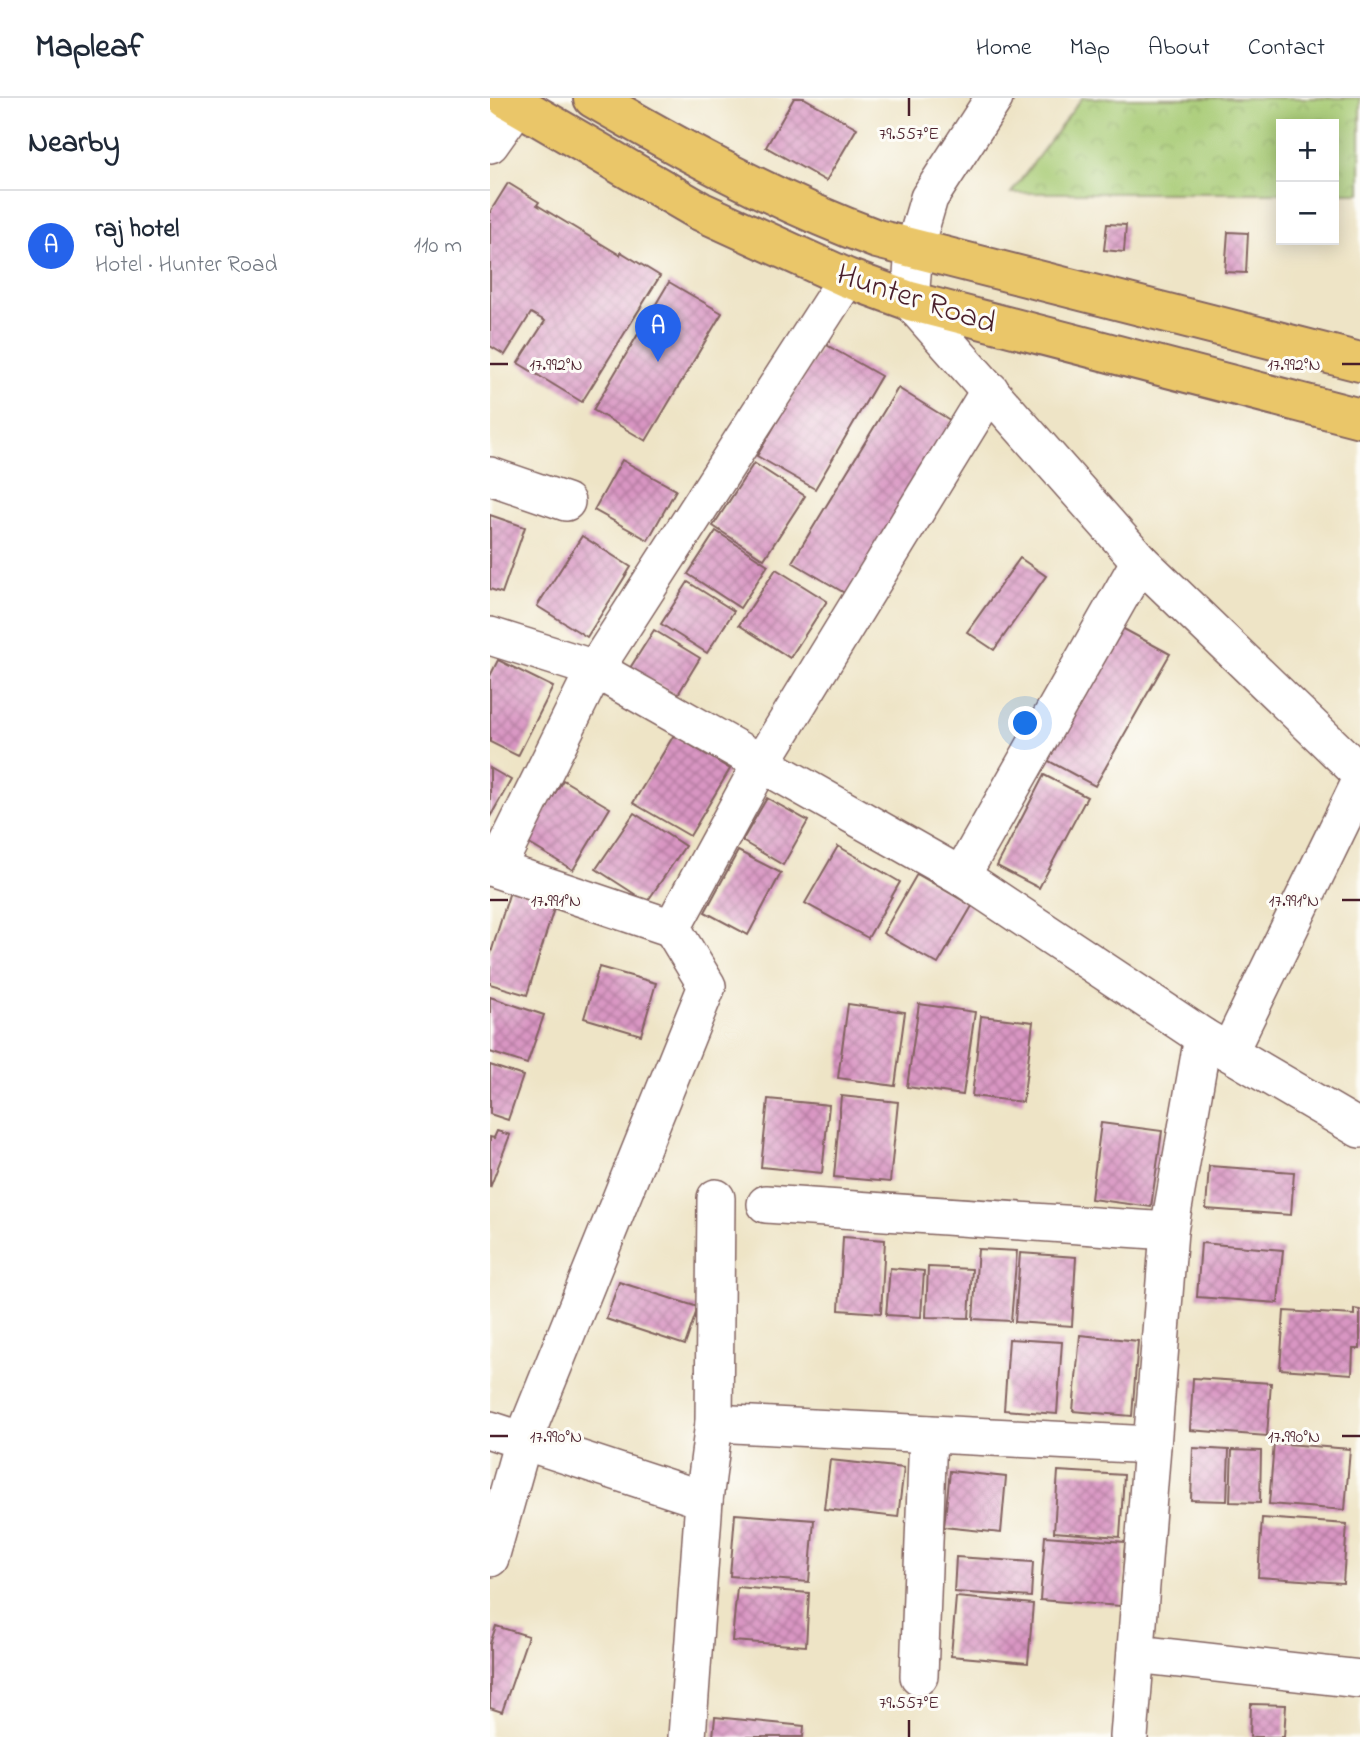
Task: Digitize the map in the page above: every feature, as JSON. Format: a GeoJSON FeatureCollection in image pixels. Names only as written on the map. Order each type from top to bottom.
{"type":"FeatureCollection","features":[{"type":"Feature","properties":{"kind":"main road","name":"Hunter Road"},"geometry":{"type":"LineString","coordinates":[[593,98],[677,147],[814,216],[877,239],[1360,362]]}},
{"type":"Feature","properties":{"kind":"main road","name":"Hunter Road"},"geometry":{"type":"LineString","coordinates":[[512,102],[700,211],[847,278],[911,301],[1360,418]]}},
{"type":"Feature","properties":{"kind":"street"},"geometry":{"type":"LineString","coordinates":[[994,98],[929,198],[914,249],[911,301],[1140,561],[1360,773]]}},
{"type":"Feature","properties":{"kind":"street"},"geometry":{"type":"LineString","coordinates":[[490,144],[512,102]]}},
{"type":"Feature","properties":{"kind":"street"},"geometry":{"type":"LineString","coordinates":[[490,1558],[506,1435],[707,986],[672,928],[492,874],[595,669],[847,278]]}},
{"type":"Feature","properties":{"kind":"street"},"geometry":{"type":"LineString","coordinates":[[672,928],[761,764],[989,390]]}},
{"type":"Feature","properties":{"kind":"street"},"geometry":{"type":"LineString","coordinates":[[490,476],[566,502]]}},
{"type":"Feature","properties":{"kind":"street"},"geometry":{"type":"LineString","coordinates":[[961,876],[1140,561]]}},
{"type":"Feature","properties":{"kind":"street"},"geometry":{"type":"LineString","coordinates":[[490,636],[595,669],[961,876],[1216,1045],[1360,1129]]}},
{"type":"Feature","properties":{"kind":"street"},"geometry":{"type":"LineString","coordinates":[[1129,1737],[1169,1231],[1216,1045],[1360,783]]}},
{"type":"Feature","properties":{"kind":"street"},"geometry":{"type":"LineString","coordinates":[[687,1737],[704,1500],[715,1423],[716,1198]]}},
{"type":"Feature","properties":{"kind":"street"},"geometry":{"type":"LineString","coordinates":[[766,1203],[1169,1231]]}},
{"type":"Feature","properties":{"kind":"street"},"geometry":{"type":"LineString","coordinates":[[715,1423],[1152,1445]]}},
{"type":"Feature","properties":{"kind":"street"},"geometry":{"type":"LineString","coordinates":[[919,1676],[928,1434]]}},
{"type":"Feature","properties":{"kind":"street"},"geometry":{"type":"LineString","coordinates":[[506,1435],[704,1500]]}},
{"type":"Feature","properties":{"kind":"street"},"geometry":{"type":"LineString","coordinates":[[1136,1654],[1360,1679]]}},
{"type":"Feature","properties":{"kind":"green space"},"geometry":{"type":"Polygon","coordinates":[[[1082,98],[1360,98],[1360,193],[1339,193],[1339,119],[1276,119],[1276,193],[1011,193],[1082,98]]]}},
{"type":"Feature","properties":{"kind":"building"},"geometry":{"type":"Polygon","coordinates":[[[794,98],[804,98],[857,128],[826,181],[766,147],[794,98]]]}},
{"type":"Feature","properties":{"kind":"building"},"geometry":{"type":"Polygon","coordinates":[[[508,183],[539,202],[537,205],[660,276],[582,402],[518,363],[545,321],[531,313],[505,355],[490,346],[490,212],[508,183]]]}},
{"type":"Feature","properties":{"kind":"building"},"geometry":{"type":"Polygon","coordinates":[[[1107,224],[1126,225],[1124,252],[1104,250],[1107,224]]]}},
{"type":"Feature","properties":{"kind":"building"},"geometry":{"type":"Polygon","coordinates":[[[1228,232],[1248,233],[1246,273],[1225,272],[1228,232]]]}},
{"type":"Feature","properties":{"kind":"building"},"geometry":{"type":"Polygon","coordinates":[[[669,282],[722,313],[646,441],[593,410],[669,282]]]}},
{"type":"Feature","properties":{"kind":"building"},"geometry":{"type":"Polygon","coordinates":[[[823,343],[881,376],[815,489],[757,456],[823,343]]]}},
{"type":"Feature","properties":{"kind":"building"},"geometry":{"type":"Polygon","coordinates":[[[898,388],[953,422],[848,595],[792,562],[898,388]]]}},
{"type":"Feature","properties":{"kind":"building"},"geometry":{"type":"Polygon","coordinates":[[[622,460],[676,490],[648,540],[594,510],[622,460]]]}},
{"type":"Feature","properties":{"kind":"building"},"geometry":{"type":"Polygon","coordinates":[[[754,463],[805,496],[764,559],[713,526],[754,463]]]}},
{"type":"Feature","properties":{"kind":"building"},"geometry":{"type":"Polygon","coordinates":[[[490,515],[525,527],[502,593],[490,589],[490,515]]]}},
{"type":"Feature","properties":{"kind":"building"},"geometry":{"type":"Polygon","coordinates":[[[716,531],[768,565],[740,608],[688,574],[716,531]]]}},
{"type":"Feature","properties":{"kind":"building"},"geometry":{"type":"Polygon","coordinates":[[[582,536],[631,567],[587,637],[537,606],[582,536]]]}},
{"type":"Feature","properties":{"kind":"building"},"geometry":{"type":"Polygon","coordinates":[[[1020,558],[1046,576],[994,650],[967,632],[1020,558]]]}},
{"type":"Feature","properties":{"kind":"building"},"geometry":{"type":"Polygon","coordinates":[[[776,569],[827,601],[790,658],[739,625],[776,569]]]}},
{"type":"Feature","properties":{"kind":"building"},"geometry":{"type":"Polygon","coordinates":[[[688,582],[734,611],[707,653],[661,624],[688,582]]]}},
{"type":"Feature","properties":{"kind":"building"},"geometry":{"type":"Polygon","coordinates":[[[1122,628],[1170,654],[1095,786],[1047,760],[1122,628]]]}},
{"type":"Feature","properties":{"kind":"building"},"geometry":{"type":"Polygon","coordinates":[[[654,630],[700,658],[677,696],[630,668],[654,630]]]}},
{"type":"Feature","properties":{"kind":"building"},"geometry":{"type":"Polygon","coordinates":[[[498,660],[553,687],[518,756],[490,742],[490,676],[498,660]]]}},
{"type":"Feature","properties":{"kind":"building"},"geometry":{"type":"Polygon","coordinates":[[[674,735],[730,769],[690,836],[633,803],[674,735]]]}},
{"type":"Feature","properties":{"kind":"building"},"geometry":{"type":"Polygon","coordinates":[[[490,768],[511,780],[490,817],[490,768]]]}},
{"type":"Feature","properties":{"kind":"building"},"geometry":{"type":"Polygon","coordinates":[[[1044,775],[1087,797],[1039,888],[997,866],[1044,775]]]}},
{"type":"Feature","properties":{"kind":"building"},"geometry":{"type":"Polygon","coordinates":[[[563,780],[610,808],[573,870],[526,842],[563,780]]]}},
{"type":"Feature","properties":{"kind":"building"},"geometry":{"type":"Polygon","coordinates":[[[767,798],[808,821],[783,865],[742,841],[767,798]]]}},
{"type":"Feature","properties":{"kind":"building"},"geometry":{"type":"Polygon","coordinates":[[[634,813],[685,846],[647,902],[596,869],[634,813]]]}},
{"type":"Feature","properties":{"kind":"building"},"geometry":{"type":"Polygon","coordinates":[[[838,846],[900,882],[868,938],[805,903],[838,846]]]}},
{"type":"Feature","properties":{"kind":"building"},"geometry":{"type":"Polygon","coordinates":[[[738,851],[781,873],[748,935],[705,912],[738,851]]]}},
{"type":"Feature","properties":{"kind":"building"},"geometry":{"type":"Polygon","coordinates":[[[917,874],[972,906],[938,964],[883,933],[917,874]]]}},
{"type":"Feature","properties":{"kind":"building"},"geometry":{"type":"Polygon","coordinates":[[[511,888],[556,902],[527,995],[490,984],[490,956],[511,888]]]}},
{"type":"Feature","properties":{"kind":"building"},"geometry":{"type":"Polygon","coordinates":[[[599,967],[656,983],[641,1035],[584,1018],[599,967]]]}},
{"type":"Feature","properties":{"kind":"building"},"geometry":{"type":"Polygon","coordinates":[[[490,997],[544,1015],[527,1064],[490,1052],[490,997]]]}},
{"type":"Feature","properties":{"kind":"building"},"geometry":{"type":"Polygon","coordinates":[[[848,1004],[905,1012],[895,1086],[838,1078],[848,1004]]]}},
{"type":"Feature","properties":{"kind":"building"},"geometry":{"type":"Polygon","coordinates":[[[919,1004],[975,1012],[963,1095],[907,1087],[919,1004]]]}},
{"type":"Feature","properties":{"kind":"building"},"geometry":{"type":"Polygon","coordinates":[[[981,1016],[1033,1022],[1023,1102],[972,1096],[981,1016]]]}},
{"type":"Feature","properties":{"kind":"building"},"geometry":{"type":"Polygon","coordinates":[[[490,1065],[523,1076],[508,1120],[490,1114],[490,1065]]]}},
{"type":"Feature","properties":{"kind":"building"},"geometry":{"type":"Polygon","coordinates":[[[841,1096],[898,1102],[890,1182],[834,1177],[841,1096]]]}},
{"type":"Feature","properties":{"kind":"building"},"geometry":{"type":"Polygon","coordinates":[[[768,1099],[829,1105],[822,1173],[761,1167],[768,1099]]]}},
{"type":"Feature","properties":{"kind":"building"},"geometry":{"type":"Polygon","coordinates":[[[1101,1123],[1162,1131],[1151,1207],[1091,1199],[1101,1123]]]}},
{"type":"Feature","properties":{"kind":"building"},"geometry":{"type":"Polygon","coordinates":[[[497,1131],[510,1135],[490,1188],[490,1137],[494,1138],[497,1131]]]}},
{"type":"Feature","properties":{"kind":"building"},"geometry":{"type":"Polygon","coordinates":[[[1209,1166],[1294,1172],[1291,1215],[1206,1209],[1209,1166]]]}},
{"type":"Feature","properties":{"kind":"building"},"geometry":{"type":"Polygon","coordinates":[[[843,1237],[885,1240],[881,1313],[839,1310],[843,1237]]]}},
{"type":"Feature","properties":{"kind":"building"},"geometry":{"type":"Polygon","coordinates":[[[1201,1243],[1283,1250],[1278,1303],[1197,1297],[1201,1243]]]}},
{"type":"Feature","properties":{"kind":"building"},"geometry":{"type":"Polygon","coordinates":[[[978,1249],[1017,1251],[1011,1321],[973,1319],[978,1249]]]}},
{"type":"Feature","properties":{"kind":"building"},"geometry":{"type":"Polygon","coordinates":[[[1020,1253],[1076,1257],[1072,1326],[1015,1322],[1020,1253]]]}},
{"type":"Feature","properties":{"kind":"building"},"geometry":{"type":"Polygon","coordinates":[[[928,1267],[972,1269],[969,1318],[926,1317],[928,1267]]]}},
{"type":"Feature","properties":{"kind":"building"},"geometry":{"type":"Polygon","coordinates":[[[890,1268],[924,1271],[921,1317],[886,1315],[890,1268]]]}},
{"type":"Feature","properties":{"kind":"building"},"geometry":{"type":"Polygon","coordinates":[[[619,1282],[698,1307],[685,1345],[606,1319],[619,1282]]]}},
{"type":"Feature","properties":{"kind":"building"},"geometry":{"type":"Polygon","coordinates":[[[1354,1309],[1360,1310],[1360,1349],[1353,1349],[1352,1374],[1280,1369],[1284,1311],[1354,1315],[1354,1309]]]}},
{"type":"Feature","properties":{"kind":"building"},"geometry":{"type":"Polygon","coordinates":[[[1080,1335],[1138,1341],[1132,1416],[1073,1411],[1080,1335]]]}},
{"type":"Feature","properties":{"kind":"building"},"geometry":{"type":"Polygon","coordinates":[[[1009,1339],[1062,1342],[1057,1414],[1004,1410],[1009,1339]]]}},
{"type":"Feature","properties":{"kind":"building"},"geometry":{"type":"Polygon","coordinates":[[[1193,1378],[1271,1383],[1267,1436],[1190,1430],[1193,1378]]]}},
{"type":"Feature","properties":{"kind":"building"},"geometry":{"type":"Polygon","coordinates":[[[1274,1443],[1350,1449],[1345,1510],[1269,1504],[1274,1443]]]}},
{"type":"Feature","properties":{"kind":"building"},"geometry":{"type":"Polygon","coordinates":[[[1193,1448],[1229,1450],[1227,1501],[1191,1500],[1193,1448]]]}},
{"type":"Feature","properties":{"kind":"building"},"geometry":{"type":"Polygon","coordinates":[[[1232,1450],[1261,1451],[1260,1503],[1230,1502],[1232,1450]]]}},
{"type":"Feature","properties":{"kind":"building"},"geometry":{"type":"Polygon","coordinates":[[[830,1460],[904,1468],[898,1517],[824,1509],[830,1460]]]}},
{"type":"Feature","properties":{"kind":"building"},"geometry":{"type":"Polygon","coordinates":[[[950,1471],[1006,1477],[1001,1533],[944,1527],[950,1471]]]}},
{"type":"Feature","properties":{"kind":"building"},"geometry":{"type":"Polygon","coordinates":[[[1058,1471],[1124,1475],[1120,1537],[1054,1532],[1058,1471]]]}},
{"type":"Feature","properties":{"kind":"building"},"geometry":{"type":"Polygon","coordinates":[[[735,1514],[814,1520],[809,1582],[730,1576],[735,1514]]]}},
{"type":"Feature","properties":{"kind":"building"},"geometry":{"type":"Polygon","coordinates":[[[1262,1518],[1347,1524],[1343,1583],[1258,1577],[1262,1518]]]}},
{"type":"Feature","properties":{"kind":"building"},"geometry":{"type":"Polygon","coordinates":[[[1045,1536],[1125,1542],[1121,1606],[1040,1600],[1045,1536]]]}},
{"type":"Feature","properties":{"kind":"building"},"geometry":{"type":"Polygon","coordinates":[[[956,1557],[1033,1562],[1031,1597],[954,1592],[956,1557]]]}},
{"type":"Feature","properties":{"kind":"building"},"geometry":{"type":"Polygon","coordinates":[[[737,1587],[809,1593],[806,1646],[732,1641],[737,1587]]]}},
{"type":"Feature","properties":{"kind":"building"},"geometry":{"type":"Polygon","coordinates":[[[956,1597],[1033,1604],[1028,1663],[951,1656],[956,1597]]]}},
{"type":"Feature","properties":{"kind":"building"},"geometry":{"type":"Polygon","coordinates":[[[496,1626],[528,1636],[502,1712],[490,1708],[490,1644],[496,1626]]]}},
{"type":"Feature","properties":{"kind":"building"},"geometry":{"type":"Polygon","coordinates":[[[1251,1704],[1286,1705],[1284,1737],[1250,1737],[1251,1704]]]}},
{"type":"Feature","properties":{"kind":"building"},"geometry":{"type":"Polygon","coordinates":[[[715,1717],[804,1726],[803,1737],[713,1737],[715,1717]]]}},
{"type":"Feature","properties":{"kind":"place","name":"raj hotel"},"geometry":{"type":"Point","coordinates":[658,362]}}]}
